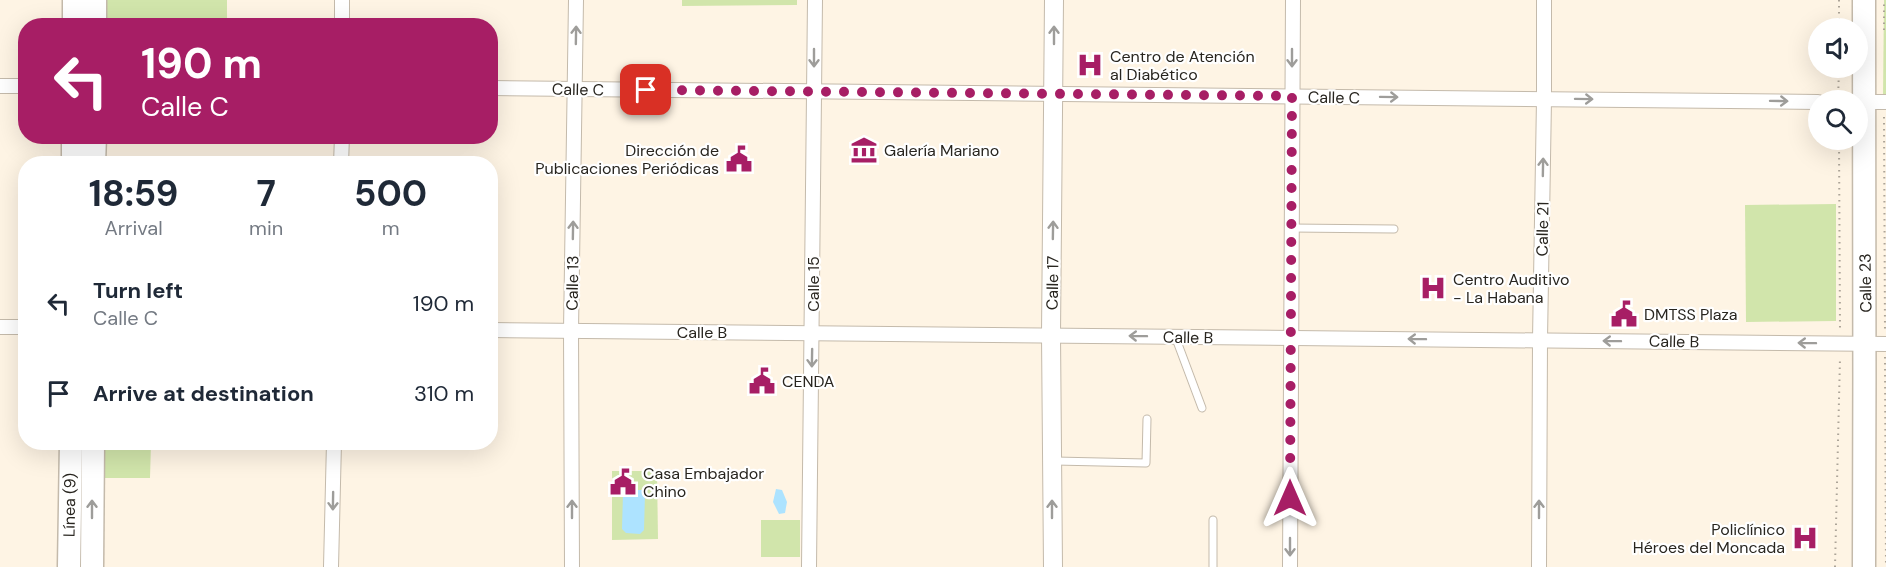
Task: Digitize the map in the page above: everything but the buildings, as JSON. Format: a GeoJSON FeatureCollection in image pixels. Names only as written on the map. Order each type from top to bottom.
{"type":"FeatureCollection","features":[{"type":"Feature","properties":{"kind":"main road"},"geometry":{"type":"LineString","coordinates":[[74,0],[74,18]]}},
{"type":"Feature","properties":{"kind":"main road"},"geometry":{"type":"LineString","coordinates":[[95,0],[95,18]]}},
{"type":"Feature","properties":{"kind":"main road","name":"Calle 23"},"geometry":{"type":"LineString","coordinates":[[1863,0],[1872,102],[1879,343],[1864,567]]}},
{"type":"Feature","properties":{"kind":"main road","name":"Línea (9)"},"geometry":{"type":"LineString","coordinates":[[69,567],[70,450]]}},
{"type":"Feature","properties":{"kind":"main road","name":"Línea (9)"},"geometry":{"type":"LineString","coordinates":[[92,567],[93,450]]}},
{"type":"Feature","properties":{"kind":"street"},"geometry":{"type":"LineString","coordinates":[[342,0],[342,18]]}},
{"type":"Feature","properties":{"kind":"street","name":"Calle 13"},"geometry":{"type":"LineString","coordinates":[[572,567],[571,331],[576,0]]}},
{"type":"Feature","properties":{"kind":"street","name":"Calle 15"},"geometry":{"type":"LineString","coordinates":[[809,567],[815,0]]}},
{"type":"Feature","properties":{"kind":"street","name":"Calle 17"},"geometry":{"type":"LineString","coordinates":[[1053,567],[1051,335],[1054,0]]}},
{"type":"Feature","properties":{"kind":"street"},"geometry":{"type":"LineString","coordinates":[[1290,567],[1293,0]]}},
{"type":"Feature","properties":{"kind":"street","name":"Calle 21"},"geometry":{"type":"LineString","coordinates":[[1539,567],[1544,0]]}},
{"type":"Feature","properties":{"kind":"street"},"geometry":{"type":"LineString","coordinates":[[0,86],[18,86]]}},
{"type":"Feature","properties":{"kind":"street","name":"Calle C"},"geometry":{"type":"LineString","coordinates":[[498,88],[1808,102]]}},
{"type":"Feature","properties":{"kind":"street"},"geometry":{"type":"LineString","coordinates":[[0,327],[18,327]]}},
{"type":"Feature","properties":{"kind":"street","name":"Calle B"},"geometry":{"type":"LineString","coordinates":[[498,330],[1879,343]]}},
{"type":"Feature","properties":{"kind":"street"},"geometry":{"type":"LineString","coordinates":[[331,567],[334,450]]}},
{"type":"Feature","properties":{"kind":"lane"},"geometry":{"type":"LineString","coordinates":[[1292,228],[1394,229]]}},
{"type":"Feature","properties":{"kind":"lane"},"geometry":{"type":"LineString","coordinates":[[1175,336],[1202,408]]}},
{"type":"Feature","properties":{"kind":"lane"},"geometry":{"type":"LineString","coordinates":[[1052,461],[1146,463],[1147,419]]}},
{"type":"Feature","properties":{"kind":"lane"},"geometry":{"type":"LineString","coordinates":[[1213,520],[1213,567]]}},
{"type":"Feature","properties":{"kind":"path"},"geometry":{"type":"LineString","coordinates":[[1839,0],[1839,18]]}},
{"type":"Feature","properties":{"kind":"path"},"geometry":{"type":"LineString","coordinates":[[1884,0],[1884,34]]}},
{"type":"Feature","properties":{"kind":"path"},"geometry":{"type":"LineString","coordinates":[[1872,102],[1886,567]]}},
{"type":"Feature","properties":{"kind":"green space"},"geometry":{"type":"Polygon","coordinates":[[[95,0],[227,0],[227,18],[95,18],[95,0]]]}},
{"type":"Feature","properties":{"kind":"green space"},"geometry":{"type":"Polygon","coordinates":[[[682,0],[797,0],[797,5],[682,6],[682,0]]]}},
{"type":"Feature","properties":{"kind":"green space"},"geometry":{"type":"Polygon","coordinates":[[[1884,0],[1886,0],[1886,96],[1883,96],[1884,0]]]}},
{"type":"Feature","properties":{"kind":"green space"},"geometry":{"type":"Polygon","coordinates":[[[1836,204],[1836,321],[1746,322],[1745,205],[1836,204]]]}},
{"type":"Feature","properties":{"kind":"green space"},"geometry":{"type":"Polygon","coordinates":[[[100,450],[151,450],[150,478],[100,478],[100,450]]]}},
{"type":"Feature","properties":{"kind":"green space"},"geometry":{"type":"Polygon","coordinates":[[[612,471],[657,471],[658,539],[612,540],[612,471]]]}},
{"type":"Feature","properties":{"kind":"green space"},"geometry":{"type":"Polygon","coordinates":[[[761,520],[800,520],[800,557],[761,557],[761,520]]]}},
{"type":"Feature","properties":{"kind":"water"},"geometry":{"type":"Polygon","coordinates":[[[776,489],[782,490],[787,502],[785,513],[779,514],[773,502],[776,489]]]}},
{"type":"Feature","properties":{"kind":"water"},"geometry":{"type":"Polygon","coordinates":[[[629,490],[642,490],[645,494],[644,530],[640,534],[626,533],[622,529],[623,493],[629,490]]]}},
{"type":"Feature","properties":{"kind":"place","name":"Centro de Atención al Diabético"},"geometry":{"type":"Point","coordinates":[1090,65]}},
{"type":"Feature","properties":{"kind":"place","name":"Galería Mariano"},"geometry":{"type":"Point","coordinates":[864,150]}},
{"type":"Feature","properties":{"kind":"place","name":"Dirección de Publicaciones Periódicas"},"geometry":{"type":"Point","coordinates":[739,159]}},
{"type":"Feature","properties":{"kind":"place","name":"Centro Auditivo - La Habana"},"geometry":{"type":"Point","coordinates":[1433,288]}},
{"type":"Feature","properties":{"kind":"place","name":"DMTSS Plaza"},"geometry":{"type":"Point","coordinates":[1624,314]}},
{"type":"Feature","properties":{"kind":"place","name":"CENDA"},"geometry":{"type":"Point","coordinates":[762,381]}},
{"type":"Feature","properties":{"kind":"place","name":"Casa Embajador Chino"},"geometry":{"type":"Point","coordinates":[623,482]}},
{"type":"Feature","properties":{"kind":"place","name":"Policlínico Héroes del Moncada"},"geometry":{"type":"Point","coordinates":[1805,538]}},
{"type":"Feature","properties":{"kind":"route"},"geometry":{"type":"LineString","coordinates":[[646,90],[1292,96],[1290,498]]}}]}
